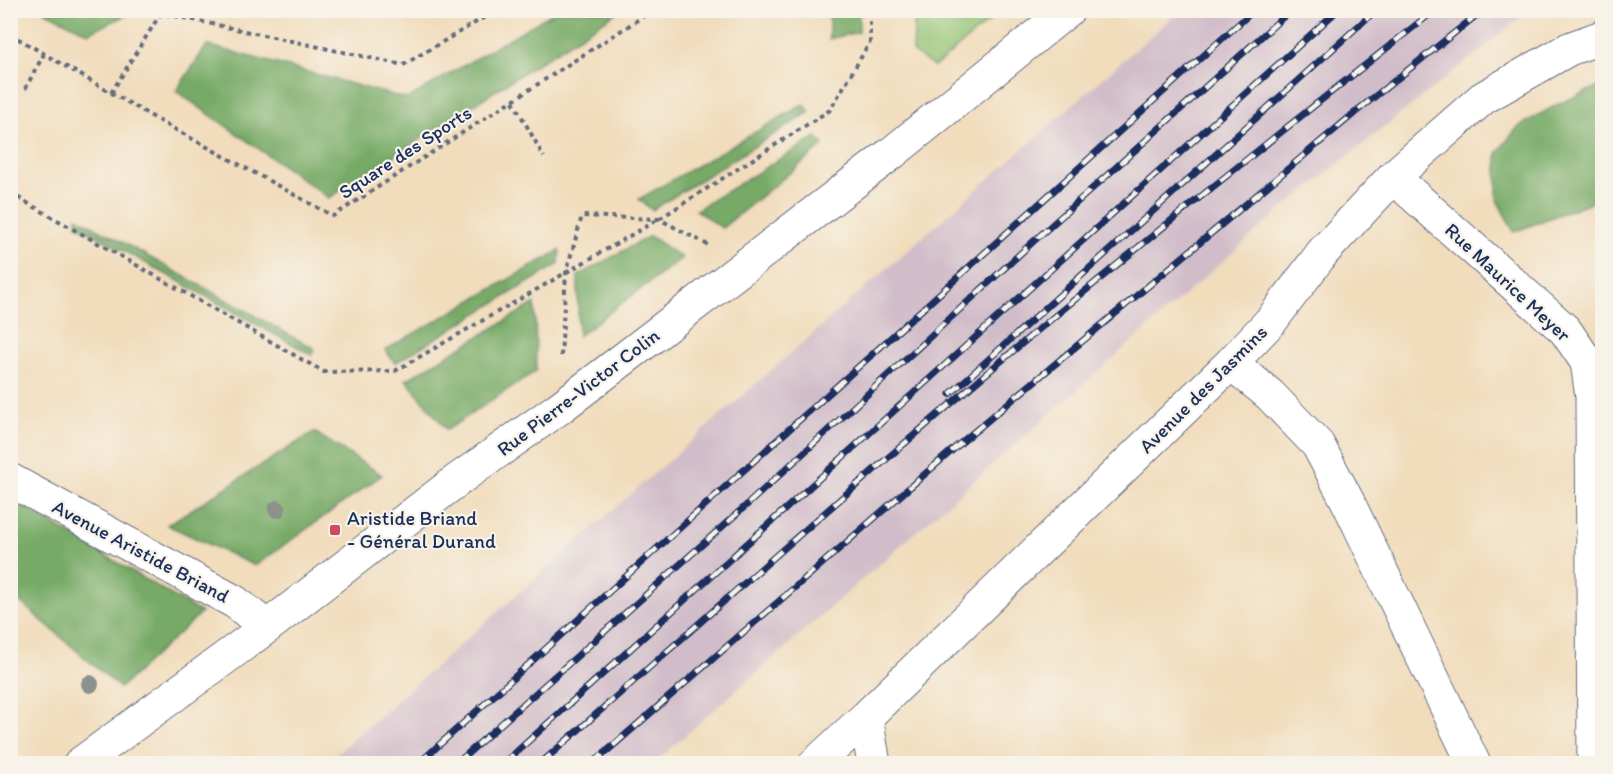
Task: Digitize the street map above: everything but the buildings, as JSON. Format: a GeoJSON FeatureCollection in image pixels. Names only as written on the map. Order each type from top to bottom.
{"type":"FeatureCollection","features":[{"type":"Feature","properties":{"kind":"street","name":"Rue Pierre-Victor Colin"},"geometry":{"type":"LineString","coordinates":[[80,764],[267,627],[456,481],[558,409],[892,153],[1068,10]]}},
{"type":"Feature","properties":{"kind":"street","name":"Avenue des Jasmins"},"geometry":{"type":"LineString","coordinates":[[815,764],[1231,363],[1271,321],[1323,252],[1393,177],[1483,98],[1569,49],[1602,37]]}},
{"type":"Feature","properties":{"kind":"street","name":"Rue Maurice Meyer"},"geometry":{"type":"LineString","coordinates":[[1393,177],[1565,330],[1587,362],[1592,397],[1594,764]]}},
{"type":"Feature","properties":{"kind":"street"},"geometry":{"type":"LineString","coordinates":[[1231,363],[1270,395],[1318,445],[1348,502],[1474,764]]}},
{"type":"Feature","properties":{"kind":"street","name":"Avenue Aristide Briand"},"geometry":{"type":"LineString","coordinates":[[10,480],[235,602],[267,627]]}},
{"type":"Feature","properties":{"kind":"street"},"geometry":{"type":"LineString","coordinates":[[866,717],[874,764]]}},
{"type":"Feature","properties":{"kind":"path"},"geometry":{"type":"LineString","coordinates":[[111,93],[161,13],[403,65],[496,10]]}},
{"type":"Feature","properties":{"kind":"path","name":"Square des Sports"},"geometry":{"type":"LineString","coordinates":[[10,34],[111,93],[333,216],[653,10]]}},
{"type":"Feature","properties":{"kind":"path"},"geometry":{"type":"LineString","coordinates":[[10,193],[324,372],[395,371],[659,219],[830,110],[870,42],[870,10]]}},
{"type":"Feature","properties":{"kind":"path"},"geometry":{"type":"LineString","coordinates":[[25,89],[44,54]]}},
{"type":"Feature","properties":{"kind":"path"},"geometry":{"type":"LineString","coordinates":[[513,101],[544,157]]}},
{"type":"Feature","properties":{"kind":"path"},"geometry":{"type":"LineString","coordinates":[[558,409],[566,273],[582,216],[659,219],[746,264]]}},
{"type":"Feature","properties":{"kind":"shaded area"},"geometry":{"type":"Polygon","coordinates":[[[1179,11],[1529,11],[1281,210],[654,763],[326,763],[1179,11]]]}},
{"type":"Feature","properties":{"kind":"green space"},"geometry":{"type":"Polygon","coordinates":[[[915,10],[1001,11],[934,67],[913,52],[915,10]]]}},
{"type":"Feature","properties":{"kind":"green space"},"geometry":{"type":"Polygon","coordinates":[[[44,11],[135,11],[88,33],[44,11]]]}},
{"type":"Feature","properties":{"kind":"green space"},"geometry":{"type":"Polygon","coordinates":[[[556,11],[619,11],[329,198],[176,91],[207,45],[407,99],[556,11]]]}},
{"type":"Feature","properties":{"kind":"green space"},"geometry":{"type":"Polygon","coordinates":[[[829,11],[859,11],[859,32],[829,39],[829,11]]]}},
{"type":"Feature","properties":{"kind":"green space"},"geometry":{"type":"Polygon","coordinates":[[[1602,85],[1602,198],[1514,232],[1497,200],[1497,153],[1518,127],[1556,105],[1602,85]]]}},
{"type":"Feature","properties":{"kind":"green space"},"geometry":{"type":"Polygon","coordinates":[[[804,104],[810,112],[652,210],[639,199],[804,104]]]}},
{"type":"Feature","properties":{"kind":"green space"},"geometry":{"type":"Polygon","coordinates":[[[816,137],[824,145],[722,228],[696,210],[816,137]]]}},
{"type":"Feature","properties":{"kind":"green space"},"geometry":{"type":"Polygon","coordinates":[[[77,217],[315,349],[312,355],[77,225],[77,217]]]}},
{"type":"Feature","properties":{"kind":"green space"},"geometry":{"type":"Polygon","coordinates":[[[650,236],[682,258],[578,336],[578,276],[650,236]]]}},
{"type":"Feature","properties":{"kind":"green space"},"geometry":{"type":"Polygon","coordinates":[[[560,250],[559,264],[395,363],[385,350],[560,250]]]}},
{"type":"Feature","properties":{"kind":"green space"},"geometry":{"type":"Polygon","coordinates":[[[535,303],[536,371],[447,430],[406,380],[535,303]]]}},
{"type":"Feature","properties":{"kind":"green space"},"geometry":{"type":"Polygon","coordinates":[[[314,432],[382,475],[255,566],[167,525],[314,432]]]}},
{"type":"Feature","properties":{"kind":"green space"},"geometry":{"type":"Polygon","coordinates":[[[11,499],[201,613],[120,688],[11,594],[11,499]]]}},
{"type":"Feature","properties":{"kind":"railway"},"geometry":{"type":"LineString","coordinates":[[418,764],[1254,10]]}},
{"type":"Feature","properties":{"kind":"railway"},"geometry":{"type":"LineString","coordinates":[[456,764],[750,502],[1035,240],[1291,10]]}},
{"type":"Feature","properties":{"kind":"railway"},"geometry":{"type":"LineString","coordinates":[[503,764],[1338,10]]}},
{"type":"Feature","properties":{"kind":"railway"},"geometry":{"type":"LineString","coordinates":[[950,394],[1376,10]]}},
{"type":"Feature","properties":{"kind":"railway"},"geometry":{"type":"LineString","coordinates":[[540,764],[846,494],[1032,335],[1232,171],[1435,10]]}},
{"type":"Feature","properties":{"kind":"railway"},"geometry":{"type":"LineString","coordinates":[[592,764],[956,447],[1363,106],[1483,10]]}},
{"type":"Feature","properties":{"kind":"place","name":"Aristide Briand - Général Durand"},"geometry":{"type":"Point","coordinates":[335,530]}}]}
